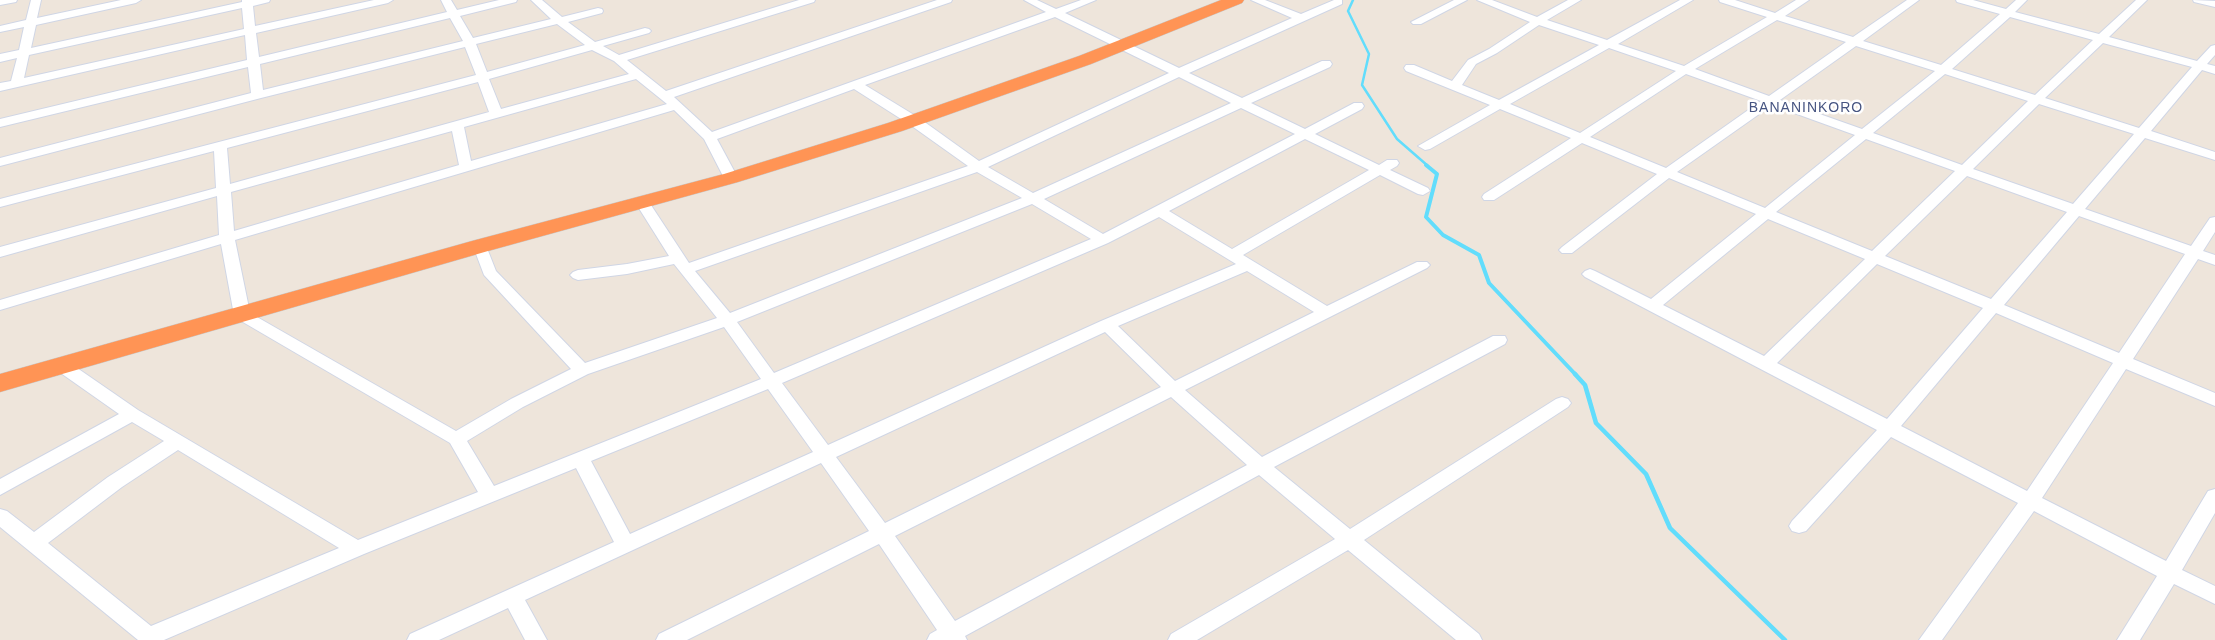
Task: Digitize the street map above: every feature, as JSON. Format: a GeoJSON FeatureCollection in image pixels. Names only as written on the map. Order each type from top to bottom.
{"type":"FeatureCollection","features":[{"type":"Feature","properties":{"kind":"highway"},"geometry":{"type":"LineString","coordinates":[[0,383],[480,246],[730,178],[914,121],[1123,45],[1236,0]]}},
{"type":"Feature","properties":{"kind":"street"},"geometry":{"type":"LineString","coordinates":[[0,2],[12,0]]}},
{"type":"Feature","properties":{"kind":"street"},"geometry":{"type":"LineString","coordinates":[[18,83],[36,0]]}},
{"type":"Feature","properties":{"kind":"street"},"geometry":{"type":"LineString","coordinates":[[0,29],[136,0]]}},
{"type":"Feature","properties":{"kind":"street"},"geometry":{"type":"LineString","coordinates":[[0,58],[247,2],[265,0]]}},
{"type":"Feature","properties":{"kind":"street"},"geometry":{"type":"LineString","coordinates":[[0,87],[388,0]]}},
{"type":"Feature","properties":{"kind":"street"},"geometry":{"type":"LineString","coordinates":[[446,0],[470,44],[496,113]]}},
{"type":"Feature","properties":{"kind":"street"},"geometry":{"type":"LineString","coordinates":[[0,123],[512,0]]}},
{"type":"Feature","properties":{"kind":"street"},"geometry":{"type":"LineString","coordinates":[[536,0],[560,21],[594,46],[618,59],[671,100],[710,137],[730,178]]}},
{"type":"Feature","properties":{"kind":"street"},"geometry":{"type":"LineString","coordinates":[[618,59],[810,0]]}},
{"type":"Feature","properties":{"kind":"street"},"geometry":{"type":"LineString","coordinates":[[0,305],[466,168],[671,100],[946,0]]}},
{"type":"Feature","properties":{"kind":"street"},"geometry":{"type":"LineString","coordinates":[[1029,0],[1303,134],[1386,166],[1423,191]]}},
{"type":"Feature","properties":{"kind":"street"},"geometry":{"type":"LineString","coordinates":[[710,137],[1091,0]]}},
{"type":"Feature","properties":{"kind":"street"},"geometry":{"type":"LineString","coordinates":[[1256,0],[1301,18]]}},
{"type":"Feature","properties":{"kind":"street"},"geometry":{"type":"LineString","coordinates":[[1417,22],[1462,0]]}},
{"type":"Feature","properties":{"kind":"street"},"geometry":{"type":"LineString","coordinates":[[1482,0],[1770,100],[2215,260]]}},
{"type":"Feature","properties":{"kind":"street"},"geometry":{"type":"LineString","coordinates":[[1455,86],[1472,62],[1576,0]]}},
{"type":"Feature","properties":{"kind":"street"},"geometry":{"type":"LineString","coordinates":[[1424,146],[1688,0]]}},
{"type":"Feature","properties":{"kind":"street"},"geometry":{"type":"LineString","coordinates":[[1724,0],[1775,18],[2215,156]]}},
{"type":"Feature","properties":{"kind":"street"},"geometry":{"type":"LineString","coordinates":[[1489,197],[1684,70],[1804,0]]}},
{"type":"Feature","properties":{"kind":"street"},"geometry":{"type":"LineString","coordinates":[[1567,250],[1666,173],[1914,0]]}},
{"type":"Feature","properties":{"kind":"street"},"geometry":{"type":"LineString","coordinates":[[1961,0],[2215,70]]}},
{"type":"Feature","properties":{"kind":"street"},"geometry":{"type":"LineString","coordinates":[[1652,306],[1942,70],[2006,12],[2022,0]]}},
{"type":"Feature","properties":{"kind":"street"},"geometry":{"type":"LineString","coordinates":[[1766,364],[2036,100],[2142,0]]}},
{"type":"Feature","properties":{"kind":"street"},"geometry":{"type":"LineString","coordinates":[[2198,0],[2215,4]]}},
{"type":"Feature","properties":{"kind":"street"},"geometry":{"type":"LineString","coordinates":[[247,2],[258,95]]}},
{"type":"Feature","properties":{"kind":"street"},"geometry":{"type":"LineString","coordinates":[[578,275],[681,264],[978,167],[1178,73],[1338,2]]}},
{"type":"Feature","properties":{"kind":"street"},"geometry":{"type":"LineString","coordinates":[[0,162],[258,95],[598,11]]}},
{"type":"Feature","properties":{"kind":"street"},"geometry":{"type":"LineString","coordinates":[[0,203],[483,77],[645,31]]}},
{"type":"Feature","properties":{"kind":"street"},"geometry":{"type":"LineString","coordinates":[[1799,526],[1889,428],[2215,48]]}},
{"type":"Feature","properties":{"kind":"street"},"geometry":{"type":"LineString","coordinates":[[456,439],[517,403],[582,370],[727,320],[1032,199],[1326,64]]}},
{"type":"Feature","properties":{"kind":"street"},"geometry":{"type":"LineString","coordinates":[[1410,68],[1994,306],[2215,400]]}},
{"type":"Feature","properties":{"kind":"street"},"geometry":{"type":"LineString","coordinates":[[0,252],[638,75]]}},
{"type":"Feature","properties":{"kind":"street"},"geometry":{"type":"LineString","coordinates":[[856,85],[914,121],[978,167],[1103,240]]}},
{"type":"Feature","properties":{"kind":"street"},"geometry":{"type":"LineString","coordinates":[[0,516],[150,638],[356,549],[771,381],[1103,240],[1358,106]]}},
{"type":"Feature","properties":{"kind":"street"},"geometry":{"type":"LineString","coordinates":[[457,125],[466,168]]}},
{"type":"Feature","properties":{"kind":"street"},"geometry":{"type":"LineString","coordinates":[[220,146],[227,238],[242,315],[456,439],[490,495]]}},
{"type":"Feature","properties":{"kind":"street"},"geometry":{"type":"LineString","coordinates":[[1232,255],[1386,166]]}},
{"type":"Feature","properties":{"kind":"street"},"geometry":{"type":"LineString","coordinates":[[642,202],[681,264],[727,320],[881,532],[948,638],[1260,466],[1499,340]]}},
{"type":"Feature","properties":{"kind":"street"},"geometry":{"type":"LineString","coordinates":[[1158,210],[1326,312]]}},
{"type":"Feature","properties":{"kind":"street"},"geometry":{"type":"LineString","coordinates":[[1930,640],[2030,502],[2193,252],[2215,222]]}},
{"type":"Feature","properties":{"kind":"street"},"geometry":{"type":"LineString","coordinates":[[480,246],[489,272],[582,370]]}},
{"type":"Feature","properties":{"kind":"street"},"geometry":{"type":"LineString","coordinates":[[418,640],[1107,325],[1247,265]]}},
{"type":"Feature","properties":{"kind":"street"},"geometry":{"type":"LineString","coordinates":[[667,640],[881,532],[1174,390],[1422,265]]}},
{"type":"Feature","properties":{"kind":"street"},"geometry":{"type":"LineString","coordinates":[[1590,274],[2215,596]]}},
{"type":"Feature","properties":{"kind":"street"},"geometry":{"type":"LineString","coordinates":[[1107,325],[1174,390],[1260,466],[1350,539],[1464,638]]}},
{"type":"Feature","properties":{"kind":"street"},"geometry":{"type":"LineString","coordinates":[[62,365],[132,414],[356,549]]}},
{"type":"Feature","properties":{"kind":"street"},"geometry":{"type":"LineString","coordinates":[[1179,640],[1350,539],[1562,402]]}},
{"type":"Feature","properties":{"kind":"street"},"geometry":{"type":"LineString","coordinates":[[0,488],[132,414]]}},
{"type":"Feature","properties":{"kind":"street"},"geometry":{"type":"LineString","coordinates":[[34,544],[115,482],[178,441]]}},
{"type":"Feature","properties":{"kind":"street"},"geometry":{"type":"LineString","coordinates":[[580,458],[626,545]]}},
{"type":"Feature","properties":{"kind":"street"},"geometry":{"type":"LineString","coordinates":[[2128,640],[2215,496]]}},
{"type":"Feature","properties":{"kind":"street"},"geometry":{"type":"LineString","coordinates":[[513,597],[536,640]]}},
{"type":"Feature","properties":{"kind":"waterway"},"geometry":{"type":"LineString","coordinates":[[1353,0],[1348,11],[1369,54],[1362,85],[1397,139],[1428,166]]}},
{"type":"Feature","properties":{"kind":"waterway"},"geometry":{"type":"LineString","coordinates":[[1426,165],[1437,174],[1426,217],[1443,235],[1479,255],[1489,283],[1576,375]]}},
{"type":"Feature","properties":{"kind":"waterway"},"geometry":{"type":"LineString","coordinates":[[1575,374],[1585,385],[1596,423],[1646,474],[1670,528],[1785,640]]}},
{"type":"Feature","properties":{"kind":"district","name":"BANANINKORO"},"geometry":{"type":"Point","coordinates":[1806,108]}}]}
